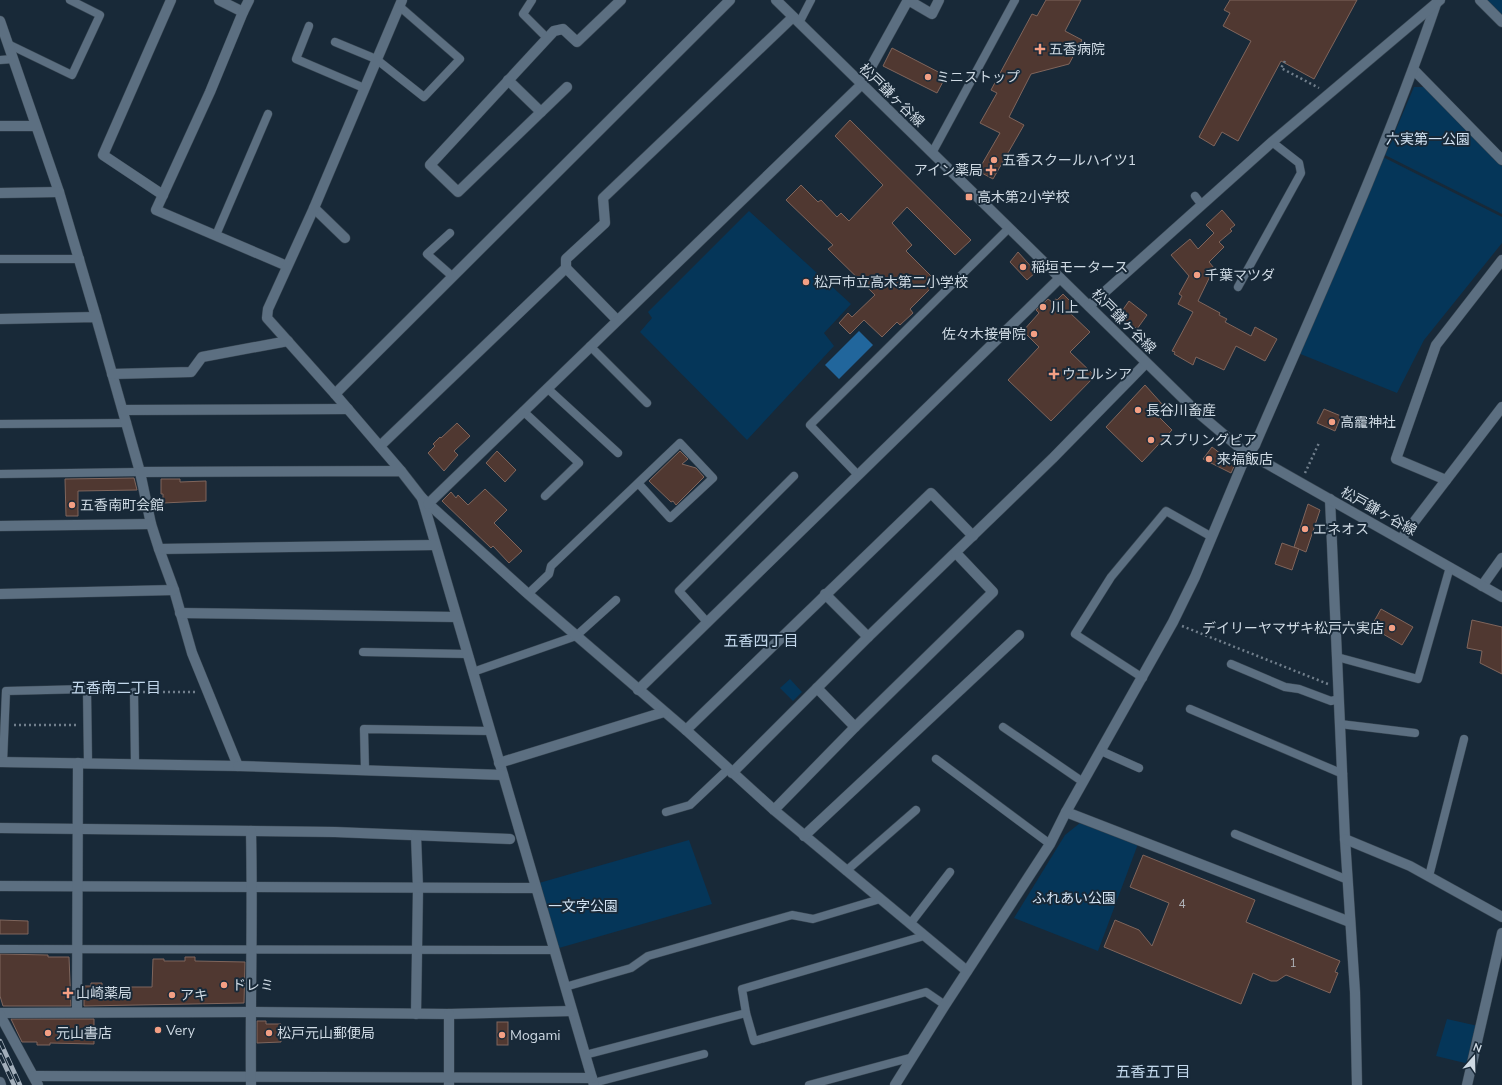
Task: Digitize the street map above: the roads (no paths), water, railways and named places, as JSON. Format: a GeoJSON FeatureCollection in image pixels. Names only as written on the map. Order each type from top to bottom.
{"type":"FeatureCollection","features":[{"type":"Feature","properties":{"kind":"street"},"geometry":{"type":"LineString","coordinates":[[163,195],[103,156],[171,0]]}},
{"type":"Feature","properties":{"kind":"street"},"geometry":{"type":"LineString","coordinates":[[219,0],[244,12]]}},
{"type":"Feature","properties":{"kind":"street"},"geometry":{"type":"LineString","coordinates":[[249,0],[156,210],[287,266]]}},
{"type":"Feature","properties":{"kind":"street"},"geometry":{"type":"LineString","coordinates":[[567,87],[458,192],[430,165],[554,31],[563,29],[577,42],[621,0]]}},
{"type":"Feature","properties":{"kind":"street"},"geometry":{"type":"LineString","coordinates":[[335,394],[730,0]]}},
{"type":"Feature","properties":{"kind":"street","name":"松戸鎌ヶ谷線"},"geometry":{"type":"LineString","coordinates":[[776,0],[1146,363],[1222,435],[1250,454],[1502,597]]}},
{"type":"Feature","properties":{"kind":"street"},"geometry":{"type":"LineString","coordinates":[[425,501],[523,411],[861,85],[908,0],[932,14],[939,0]]}},
{"type":"Feature","properties":{"kind":"street"},"geometry":{"type":"LineString","coordinates":[[1480,0],[1502,22]]}},
{"type":"Feature","properties":{"kind":"street"},"geometry":{"type":"LineString","coordinates":[[895,1085],[945,1005],[1050,844],[1066,812],[1143,678],[1173,622],[1212,537],[1244,460],[1250,454],[1310,320],[1414,70],[1438,2]]}},
{"type":"Feature","properties":{"kind":"street"},"geometry":{"type":"LineString","coordinates":[[1089,306],[1272,142],[1438,2]]}},
{"type":"Feature","properties":{"kind":"street"},"geometry":{"type":"LineString","coordinates":[[400,3],[314,208],[268,309],[267,318],[380,446],[425,501],[528,594],[686,730],[774,810],[967,971]]}},
{"type":"Feature","properties":{"kind":"street"},"geometry":{"type":"LineString","coordinates":[[617,320],[566,268],[566,259],[605,223],[603,198],[796,20]]}},
{"type":"Feature","properties":{"kind":"street"},"geometry":{"type":"LineString","coordinates":[[0,21],[60,192],[123,410],[159,549],[174,590],[192,653],[238,766]]}},
{"type":"Feature","properties":{"kind":"street"},"geometry":{"type":"LineString","coordinates":[[1414,70],[1502,160]]}},
{"type":"Feature","properties":{"kind":"street"},"geometry":{"type":"LineString","coordinates":[[508,80],[541,112]]}},
{"type":"Feature","properties":{"kind":"street"},"geometry":{"type":"LineString","coordinates":[[0,126],[36,126]]}},
{"type":"Feature","properties":{"kind":"street"},"geometry":{"type":"LineString","coordinates":[[0,193],[60,192]]}},
{"type":"Feature","properties":{"kind":"street"},"geometry":{"type":"LineString","coordinates":[[314,208],[345,238]]}},
{"type":"Feature","properties":{"kind":"street"},"geometry":{"type":"LineString","coordinates":[[1446,480],[1396,459],[1436,345],[1502,260]]}},
{"type":"Feature","properties":{"kind":"street"},"geometry":{"type":"LineString","coordinates":[[380,446],[566,268]]}},
{"type":"Feature","properties":{"kind":"street"},"geometry":{"type":"LineString","coordinates":[[638,690],[1060,278]]}},
{"type":"Feature","properties":{"kind":"street"},"geometry":{"type":"LineString","coordinates":[[0,319],[96,317]]}},
{"type":"Feature","properties":{"kind":"street"},"geometry":{"type":"LineString","coordinates":[[112,374],[191,372],[202,357],[288,341]]}},
{"type":"Feature","properties":{"kind":"street"},"geometry":{"type":"LineString","coordinates":[[730,771],[817,688],[868,636],[956,553],[1146,363]]}},
{"type":"Feature","properties":{"kind":"street"},"geometry":{"type":"LineString","coordinates":[[1401,539],[1502,407]]}},
{"type":"Feature","properties":{"kind":"street"},"geometry":{"type":"LineString","coordinates":[[123,410],[348,409]]}},
{"type":"Feature","properties":{"kind":"street"},"geometry":{"type":"LineString","coordinates":[[140,472],[401,471]]}},
{"type":"Feature","properties":{"kind":"street"},"geometry":{"type":"LineString","coordinates":[[686,730],[931,493],[973,536]]}},
{"type":"Feature","properties":{"kind":"street"},"geometry":{"type":"LineString","coordinates":[[1330,499],[1357,1085]]}},
{"type":"Feature","properties":{"kind":"street"},"geometry":{"type":"LineString","coordinates":[[425,501],[435,545],[593,1082],[36,1081],[0,1014],[77,1012],[449,1014],[572,1011]]}},
{"type":"Feature","properties":{"kind":"street"},"geometry":{"type":"LineString","coordinates":[[0,526],[152,524]]}},
{"type":"Feature","properties":{"kind":"street"},"geometry":{"type":"LineString","coordinates":[[159,549],[435,545]]}},
{"type":"Feature","properties":{"kind":"street"},"geometry":{"type":"LineString","coordinates":[[774,810],[855,727],[994,592],[956,553]]}},
{"type":"Feature","properties":{"kind":"street"},"geometry":{"type":"LineString","coordinates":[[1482,586],[1502,558]]}},
{"type":"Feature","properties":{"kind":"street"},"geometry":{"type":"LineString","coordinates":[[0,594],[174,590]]}},
{"type":"Feature","properties":{"kind":"street"},"geometry":{"type":"LineString","coordinates":[[825,594],[868,636]]}},
{"type":"Feature","properties":{"kind":"street"},"geometry":{"type":"LineString","coordinates":[[180,613],[456,617]]}},
{"type":"Feature","properties":{"kind":"street"},"geometry":{"type":"LineString","coordinates":[[804,836],[1019,635]]}},
{"type":"Feature","properties":{"kind":"street"},"geometry":{"type":"LineString","coordinates":[[817,688],[855,727]]}},
{"type":"Feature","properties":{"kind":"street"},"geometry":{"type":"LineString","coordinates":[[499,763],[664,712]]}},
{"type":"Feature","properties":{"kind":"street"},"geometry":{"type":"LineString","coordinates":[[2,762],[238,766],[503,775]]}},
{"type":"Feature","properties":{"kind":"street"},"geometry":{"type":"LineString","coordinates":[[77,1012],[77,828],[83,763]]}},
{"type":"Feature","properties":{"kind":"street"},"geometry":{"type":"LineString","coordinates":[[1066,812],[1350,922]]}},
{"type":"Feature","properties":{"kind":"street"},"geometry":{"type":"LineString","coordinates":[[0,828],[334,832],[510,839]]}},
{"type":"Feature","properties":{"kind":"street"},"geometry":{"type":"LineString","coordinates":[[251,831],[251,1081]]}},
{"type":"Feature","properties":{"kind":"street"},"geometry":{"type":"LineString","coordinates":[[416,836],[418,888],[416,1014]]}},
{"type":"Feature","properties":{"kind":"street"},"geometry":{"type":"LineString","coordinates":[[1345,839],[1429,876],[1502,918]]}},
{"type":"Feature","properties":{"kind":"street"},"geometry":{"type":"LineString","coordinates":[[0,886],[536,888]]}},
{"type":"Feature","properties":{"kind":"street"},"geometry":{"type":"LineString","coordinates":[[1467,1085],[1502,933]]}},
{"type":"Feature","properties":{"kind":"street"},"geometry":{"type":"LineString","coordinates":[[449,1014],[449,1081]]}},
{"type":"Feature","properties":{"kind":"lane"},"geometry":{"type":"LineString","coordinates":[[8,44],[72,75],[100,15],[70,0]]}},
{"type":"Feature","properties":{"kind":"lane"},"geometry":{"type":"LineString","coordinates":[[532,0],[523,14],[547,38]]}},
{"type":"Feature","properties":{"kind":"lane"},"geometry":{"type":"LineString","coordinates":[[796,20],[811,0]]}},
{"type":"Feature","properties":{"kind":"lane"},"geometry":{"type":"LineString","coordinates":[[932,153],[1015,0]]}},
{"type":"Feature","properties":{"kind":"lane"},"geometry":{"type":"LineString","coordinates":[[334,42],[376,59],[424,97],[460,59],[400,3]]}},
{"type":"Feature","properties":{"kind":"lane"},"geometry":{"type":"LineString","coordinates":[[309,26],[296,59],[364,88]]}},
{"type":"Feature","properties":{"kind":"lane"},"geometry":{"type":"LineString","coordinates":[[0,60],[13,59]]}},
{"type":"Feature","properties":{"kind":"lane"},"geometry":{"type":"LineString","coordinates":[[216,235],[268,114]]}},
{"type":"Feature","properties":{"kind":"lane"},"geometry":{"type":"LineString","coordinates":[[1238,287],[1301,173],[1299,163],[1272,142]]}},
{"type":"Feature","properties":{"kind":"lane"},"geometry":{"type":"LineString","coordinates":[[1195,196],[1202,205]]}},
{"type":"Feature","properties":{"kind":"lane"},"geometry":{"type":"LineString","coordinates":[[858,475],[810,425],[1009,228]]}},
{"type":"Feature","properties":{"kind":"lane"},"geometry":{"type":"LineString","coordinates":[[450,233],[427,254],[452,276]]}},
{"type":"Feature","properties":{"kind":"lane"},"geometry":{"type":"LineString","coordinates":[[0,259],[80,258]]}},
{"type":"Feature","properties":{"kind":"lane"},"geometry":{"type":"LineString","coordinates":[[590,346],[647,403]]}},
{"type":"Feature","properties":{"kind":"lane"},"geometry":{"type":"LineString","coordinates":[[547,388],[618,453]]}},
{"type":"Feature","properties":{"kind":"lane"},"geometry":{"type":"LineString","coordinates":[[523,411],[579,463],[545,496]]}},
{"type":"Feature","properties":{"kind":"lane"},"geometry":{"type":"LineString","coordinates":[[0,424],[126,423]]}},
{"type":"Feature","properties":{"kind":"lane"},"geometry":{"type":"LineString","coordinates":[[528,594],[549,574],[551,566],[638,483],[680,443],[713,478],[670,518],[638,483]]}},
{"type":"Feature","properties":{"kind":"lane"},"geometry":{"type":"LineString","coordinates":[[0,474],[140,472]]}},
{"type":"Feature","properties":{"kind":"lane"},"geometry":{"type":"LineString","coordinates":[[707,622],[679,591],[794,476]]}},
{"type":"Feature","properties":{"kind":"lane"},"geometry":{"type":"LineString","coordinates":[[1143,678],[1075,634],[1111,577],[1166,511],[1212,537]]}},
{"type":"Feature","properties":{"kind":"lane"},"geometry":{"type":"LineString","coordinates":[[1337,657],[1418,678],[1450,567]]}},
{"type":"Feature","properties":{"kind":"lane"},"geometry":{"type":"LineString","coordinates":[[472,672],[576,636],[616,600]]}},
{"type":"Feature","properties":{"kind":"lane"},"geometry":{"type":"LineString","coordinates":[[363,652],[467,654]]}},
{"type":"Feature","properties":{"kind":"lane"},"geometry":{"type":"LineString","coordinates":[[1231,664],[1285,687],[1299,689],[1331,701],[1339,699]]}},
{"type":"Feature","properties":{"kind":"lane"},"geometry":{"type":"LineString","coordinates":[[2,762],[6,691],[87,689],[87,725],[83,763]]}},
{"type":"Feature","properties":{"kind":"lane"},"geometry":{"type":"LineString","coordinates":[[134,692],[135,764]]}},
{"type":"Feature","properties":{"kind":"lane"},"geometry":{"type":"LineString","coordinates":[[1190,709],[1343,774]]}},
{"type":"Feature","properties":{"kind":"lane"},"geometry":{"type":"LineString","coordinates":[[1340,724],[1415,733]]}},
{"type":"Feature","properties":{"kind":"lane"},"geometry":{"type":"LineString","coordinates":[[1003,727],[1083,782]]}},
{"type":"Feature","properties":{"kind":"lane"},"geometry":{"type":"LineString","coordinates":[[365,770],[364,729],[490,731]]}},
{"type":"Feature","properties":{"kind":"lane"},"geometry":{"type":"LineString","coordinates":[[1429,876],[1464,739]]}},
{"type":"Feature","properties":{"kind":"lane"},"geometry":{"type":"LineString","coordinates":[[1101,751],[1139,768]]}},
{"type":"Feature","properties":{"kind":"lane"},"geometry":{"type":"LineString","coordinates":[[936,760],[1050,844]]}},
{"type":"Feature","properties":{"kind":"lane"},"geometry":{"type":"LineString","coordinates":[[666,812],[690,805],[730,771]]}},
{"type":"Feature","properties":{"kind":"lane"},"geometry":{"type":"LineString","coordinates":[[846,871],[916,810]]}},
{"type":"Feature","properties":{"kind":"lane"},"geometry":{"type":"LineString","coordinates":[[1235,834],[1348,880]]}},
{"type":"Feature","properties":{"kind":"lane"},"geometry":{"type":"LineString","coordinates":[[910,924],[950,872]]}},
{"type":"Feature","properties":{"kind":"lane"},"geometry":{"type":"LineString","coordinates":[[565,987],[630,968],[648,956],[792,914],[813,919],[880,899]]}},
{"type":"Feature","properties":{"kind":"lane"},"geometry":{"type":"LineString","coordinates":[[924,936],[742,989],[746,1013],[754,1041],[926,992],[945,1005]]}},
{"type":"Feature","properties":{"kind":"lane"},"geometry":{"type":"LineString","coordinates":[[0,949],[554,950]]}},
{"type":"Feature","properties":{"kind":"lane"},"geometry":{"type":"LineString","coordinates":[[585,1055],[746,1013]]}},
{"type":"Feature","properties":{"kind":"lane"},"geometry":{"type":"LineString","coordinates":[[593,1082],[704,1054]]}},
{"type":"Feature","properties":{"kind":"lane"},"geometry":{"type":"LineString","coordinates":[[809,1085],[913,1057]]}},
{"type":"Feature","properties":{"kind":"railway"},"geometry":{"type":"LineString","coordinates":[[0,1041],[20,1085]]}},
{"type":"Feature","properties":{"kind":"railway"},"geometry":{"type":"LineString","coordinates":[[0,1055],[14,1085]]}},
{"type":"Feature","properties":{"kind":"place","name":"五香病院"},"geometry":{"type":"Point","coordinates":[1040,49]}},
{"type":"Feature","properties":{"kind":"place","name":"ミニストップ"},"geometry":{"type":"Point","coordinates":[928,77]}},
{"type":"Feature","properties":{"kind":"place","name":"五香スクールハイツ1"},"geometry":{"type":"Point","coordinates":[994,160]}},
{"type":"Feature","properties":{"kind":"place","name":"アイン薬局"},"geometry":{"type":"Point","coordinates":[991,170]}},
{"type":"Feature","properties":{"kind":"place","name":"高木第2小学校"},"geometry":{"type":"Point","coordinates":[969,197]}},
{"type":"Feature","properties":{"kind":"place","name":"稲垣モータース"},"geometry":{"type":"Point","coordinates":[1023,267]}},
{"type":"Feature","properties":{"kind":"place","name":"千葉マツダ"},"geometry":{"type":"Point","coordinates":[1197,275]}},
{"type":"Feature","properties":{"kind":"place","name":"松戸市立高木第二小学校"},"geometry":{"type":"Point","coordinates":[806,282]}},
{"type":"Feature","properties":{"kind":"place","name":"川上"},"geometry":{"type":"Point","coordinates":[1043,307]}},
{"type":"Feature","properties":{"kind":"place","name":"佐々木接骨院"},"geometry":{"type":"Point","coordinates":[1034,334]}},
{"type":"Feature","properties":{"kind":"place","name":"ウエルシア"},"geometry":{"type":"Point","coordinates":[1054,374]}},
{"type":"Feature","properties":{"kind":"place","name":"長谷川畜産"},"geometry":{"type":"Point","coordinates":[1138,410]}},
{"type":"Feature","properties":{"kind":"place","name":"高靇神社"},"geometry":{"type":"Point","coordinates":[1332,422]}},
{"type":"Feature","properties":{"kind":"place","name":"スプリングピア"},"geometry":{"type":"Point","coordinates":[1151,440]}},
{"type":"Feature","properties":{"kind":"place","name":"来福飯店"},"geometry":{"type":"Point","coordinates":[1209,459]}},
{"type":"Feature","properties":{"kind":"place","name":"五香南町会館"},"geometry":{"type":"Point","coordinates":[72,505]}},
{"type":"Feature","properties":{"kind":"place","name":"エネオス"},"geometry":{"type":"Point","coordinates":[1305,529]}},
{"type":"Feature","properties":{"kind":"place","name":"デイリーヤマザキ松戸六実店"},"geometry":{"type":"Point","coordinates":[1392,628]}},
{"type":"Feature","properties":{"kind":"place","name":"ドレミ"},"geometry":{"type":"Point","coordinates":[224,985]}},
{"type":"Feature","properties":{"kind":"place","name":"山崎薬局"},"geometry":{"type":"Point","coordinates":[68,993]}},
{"type":"Feature","properties":{"kind":"place","name":"アキ"},"geometry":{"type":"Point","coordinates":[172,995]}},
{"type":"Feature","properties":{"kind":"place","name":"Very"},"geometry":{"type":"Point","coordinates":[158,1030]}},
{"type":"Feature","properties":{"kind":"place","name":"元山書店"},"geometry":{"type":"Point","coordinates":[48,1033]}},
{"type":"Feature","properties":{"kind":"place","name":"松戸元山郵便局"},"geometry":{"type":"Point","coordinates":[269,1033]}},
{"type":"Feature","properties":{"kind":"place","name":"Mogami"},"geometry":{"type":"Point","coordinates":[502,1035]}},
{"type":"Feature","properties":{"kind":"district","name":"五香四丁目"},"geometry":{"type":"Point","coordinates":[761,641]}},
{"type":"Feature","properties":{"kind":"district","name":"五香南二丁目"},"geometry":{"type":"Point","coordinates":[116,688]}},
{"type":"Feature","properties":{"kind":"district","name":"五香五丁目"},"geometry":{"type":"Point","coordinates":[1153,1072]}},
{"type":"Feature","properties":{"kind":"park label","name":"六実第一公園"},"geometry":{"type":"Point","coordinates":[1428,139]}},
{"type":"Feature","properties":{"kind":"park label","name":"ふれあい公園"},"geometry":{"type":"Point","coordinates":[1074,898]}},
{"type":"Feature","properties":{"kind":"park label","name":"一文字公園"},"geometry":{"type":"Point","coordinates":[583,906]}}]}
